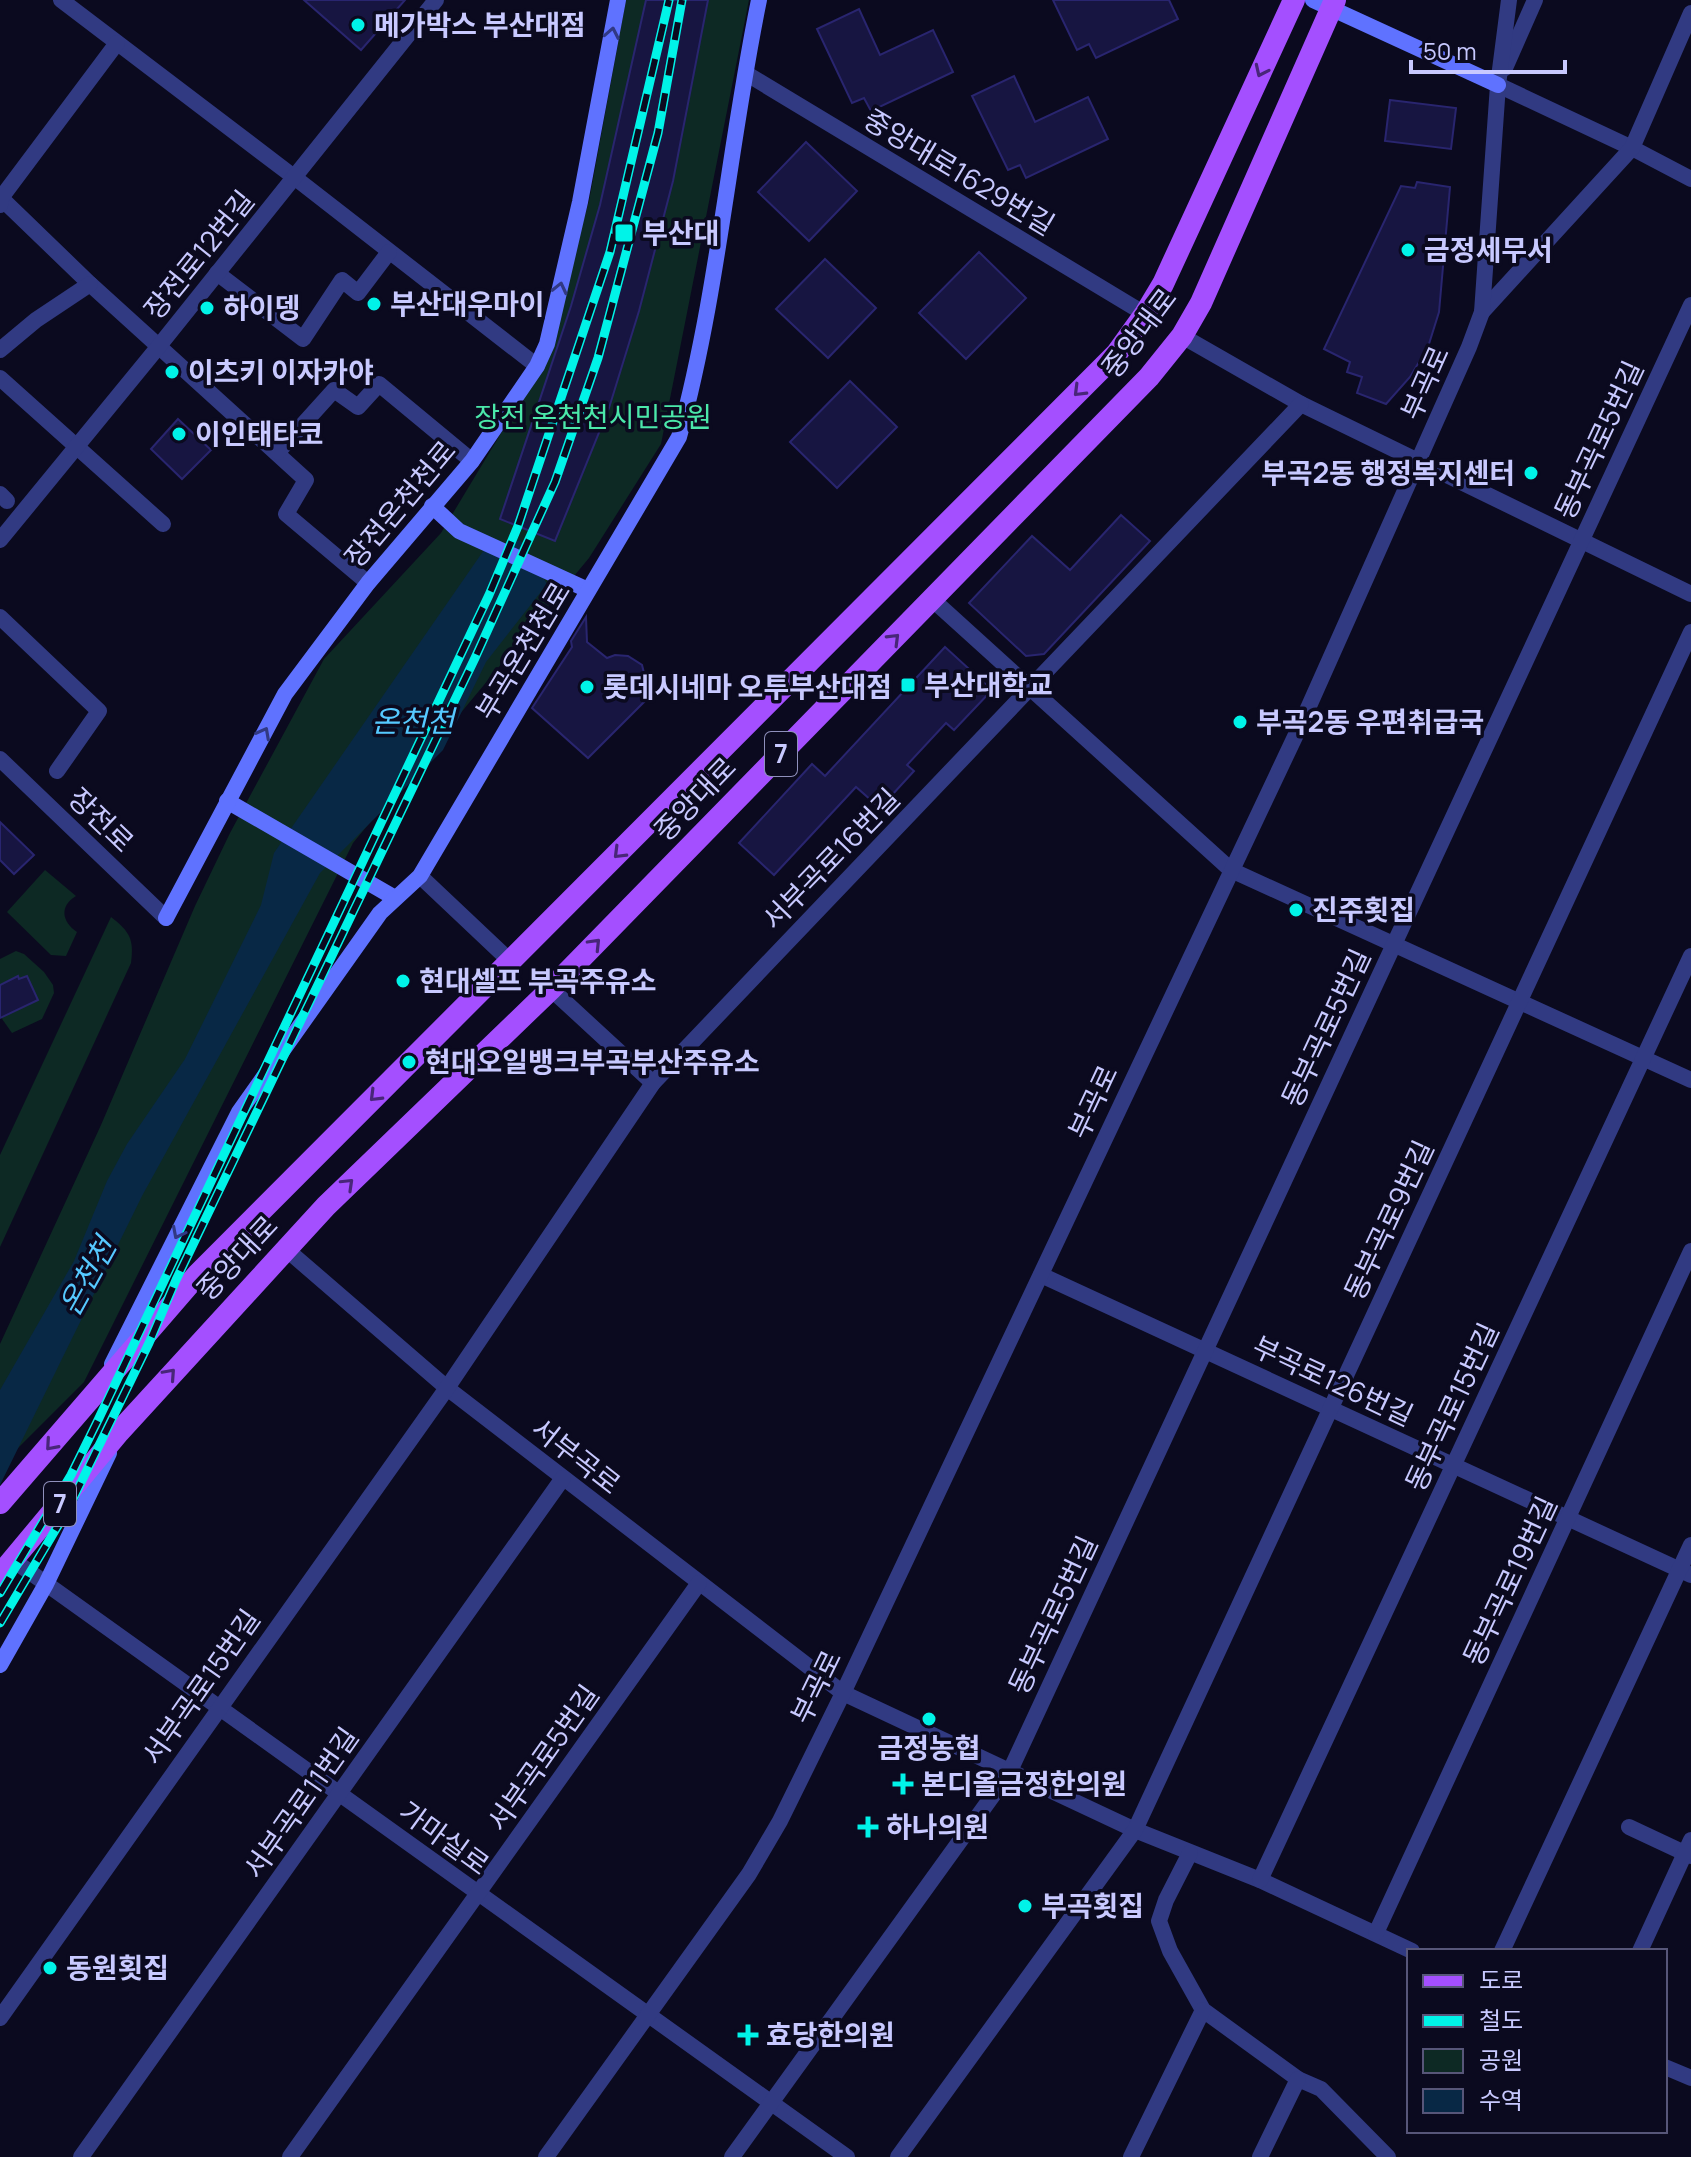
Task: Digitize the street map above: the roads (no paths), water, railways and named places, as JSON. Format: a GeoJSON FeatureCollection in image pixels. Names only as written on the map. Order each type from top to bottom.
{"type":"FeatureCollection","features":[{"type":"Feature","properties":{"kind":"main road","name":"장전온천천로"},"geometry":{"type":"LineString","coordinates":[[166,918],[285,694],[368,583],[472,461],[537,366],[547,344],[580,202],[618,0]]}},
{"type":"Feature","properties":{"kind":"main road","name":"부곡온천천로"},"geometry":{"type":"LineString","coordinates":[[101,1386],[239,1112],[380,913],[389,895],[420,876],[581,587],[679,437],[690,398],[718,250],[759,0]]}},
{"type":"Feature","properties":{"kind":"main road","name":"중앙대로"},"geometry":{"type":"LineString","coordinates":[[0,1503],[198,1274],[1117,353],[1163,284],[1294,0]]}},
{"type":"Feature","properties":{"kind":"main road","name":"중앙대로"},"geometry":{"type":"LineString","coordinates":[[7,1567],[119,1432],[326,1206],[551,989],[1149,377],[1182,336],[1201,303],[1327,3]]}},
{"type":"Feature","properties":{"kind":"main road"},"geometry":{"type":"LineString","coordinates":[[1327,3],[1498,85]]}},
{"type":"Feature","properties":{"kind":"main road"},"geometry":{"type":"LineString","coordinates":[[432,506],[459,531],[581,587]]}},
{"type":"Feature","properties":{"kind":"main road"},"geometry":{"type":"LineString","coordinates":[[227,801],[389,895]]}},
{"type":"Feature","properties":{"kind":"main road"},"geometry":{"type":"LineString","coordinates":[[0,1665],[46,1584],[119,1432]]}},
{"type":"Feature","properties":{"kind":"street"},"geometry":{"type":"LineString","coordinates":[[61,0],[537,366]]}},
{"type":"Feature","properties":{"kind":"street","name":"장전로12번길"},"geometry":{"type":"LineString","coordinates":[[0,540],[436,0]]}},
{"type":"Feature","properties":{"kind":"street","name":"부곡로"},"geometry":{"type":"LineString","coordinates":[[546,2157],[749,1874],[780,1821],[1301,724],[1419,460],[1482,312],[1498,85],[1509,0]]}},
{"type":"Feature","properties":{"kind":"street"},"geometry":{"type":"LineString","coordinates":[[1535,0],[1498,85],[1691,179]]}},
{"type":"Feature","properties":{"kind":"street"},"geometry":{"type":"LineString","coordinates":[[1482,312],[1632,148],[1691,13]]}},
{"type":"Feature","properties":{"kind":"street"},"geometry":{"type":"LineString","coordinates":[[117,43],[0,200],[306,480],[286,514],[368,583]]}},
{"type":"Feature","properties":{"kind":"street","name":"중앙대로1629번길"},"geometry":{"type":"LineString","coordinates":[[747,74],[1145,314]]}},
{"type":"Feature","properties":{"kind":"street"},"geometry":{"type":"LineString","coordinates":[[217,273],[303,339],[342,280],[358,293],[389,252]]}},
{"type":"Feature","properties":{"kind":"street"},"geometry":{"type":"LineString","coordinates":[[0,350],[36,320],[90,284]]}},
{"type":"Feature","properties":{"kind":"street","name":"동부곡로5번길"},"geometry":{"type":"LineString","coordinates":[[732,2157],[1009,1773],[1691,305]]}},
{"type":"Feature","properties":{"kind":"street"},"geometry":{"type":"LineString","coordinates":[[1182,336],[1301,404],[1691,594]]}},
{"type":"Feature","properties":{"kind":"street"},"geometry":{"type":"LineString","coordinates":[[0,378],[163,524]]}},
{"type":"Feature","properties":{"kind":"street"},"geometry":{"type":"LineString","coordinates":[[278,452],[334,390],[358,407],[379,384],[472,461]]}},
{"type":"Feature","properties":{"kind":"street","name":"서부곡로16번길"},"geometry":{"type":"LineString","coordinates":[[447,1388],[653,1083],[1301,404]]}},
{"type":"Feature","properties":{"kind":"street"},"geometry":{"type":"LineString","coordinates":[[933,600],[1231,870],[1691,1080]]}},
{"type":"Feature","properties":{"kind":"street"},"geometry":{"type":"LineString","coordinates":[[0,617],[99,711],[57,771]]}},
{"type":"Feature","properties":{"kind":"street","name":"동부곡로9번길"},"geometry":{"type":"LineString","coordinates":[[898,2157],[1135,1830],[1691,632]]}},
{"type":"Feature","properties":{"kind":"street","name":"장전로"},"geometry":{"type":"LineString","coordinates":[[0,759],[166,918]]}},
{"type":"Feature","properties":{"kind":"street"},"geometry":{"type":"LineString","coordinates":[[420,876],[511,962]]}},
{"type":"Feature","properties":{"kind":"street","name":"동부곡로15번길"},"geometry":{"type":"LineString","coordinates":[[1260,1880],[1691,956]]}},
{"type":"Feature","properties":{"kind":"street"},"geometry":{"type":"LineString","coordinates":[[551,989],[653,1083]]}},
{"type":"Feature","properties":{"kind":"street","name":"서부곡로"},"geometry":{"type":"LineString","coordinates":[[286,1249],[447,1388],[843,1693],[1009,1773],[1135,1830],[1260,1880],[1408,1949]]}},
{"type":"Feature","properties":{"kind":"street","name":"동부곡로19번길"},"geometry":{"type":"LineString","coordinates":[[1376,1933],[1691,1251]]}},
{"type":"Feature","properties":{"kind":"street","name":"부곡로126번길"},"geometry":{"type":"LineString","coordinates":[[1041,1275],[1685,1572]]}},
{"type":"Feature","properties":{"kind":"street","name":"서부곡로15번길"},"geometry":{"type":"LineString","coordinates":[[0,2018],[447,1388]]}},
{"type":"Feature","properties":{"kind":"street","name":"서부곡로11번길"},"geometry":{"type":"LineString","coordinates":[[81,2157],[563,1478]]}},
{"type":"Feature","properties":{"kind":"street"},"geometry":{"type":"LineString","coordinates":[[1503,1949],[1685,1572],[1691,1545]]}},
{"type":"Feature","properties":{"kind":"street","name":"가마실로"},"geometry":{"type":"LineString","coordinates":[[7,1567],[46,1584],[847,2157]]}},
{"type":"Feature","properties":{"kind":"street","name":"서부곡로5번길"},"geometry":{"type":"LineString","coordinates":[[290,2157],[699,1583]]}},
{"type":"Feature","properties":{"kind":"street"},"geometry":{"type":"LineString","coordinates":[[1629,1827],[1689,1850],[1641,1949]]}},
{"type":"Feature","properties":{"kind":"street"},"geometry":{"type":"LineString","coordinates":[[1190,1853],[1159,1921],[1170,1951],[1203,2010],[1298,2079],[1321,2089],[1388,2157]]}},
{"type":"Feature","properties":{"kind":"street"},"geometry":{"type":"LineString","coordinates":[[1131,2157],[1203,2010]]}},
{"type":"Feature","properties":{"kind":"street"},"geometry":{"type":"LineString","coordinates":[[1667,2068],[1691,2078]]}},
{"type":"Feature","properties":{"kind":"street"},"geometry":{"type":"LineString","coordinates":[[1260,2157],[1298,2079]]}},
{"type":"Feature","properties":{"kind":"water","name":"온천천"},"geometry":{"type":"Polygon","coordinates":[[[520,540],[547,584],[486,662],[443,750],[320,873],[142,1196],[0,1485],[0,1390],[74,1261],[107,1181],[127,1144],[185,1059],[261,905],[274,853],[484,550],[520,540]]]}},
{"type":"Feature","properties":{"kind":"railway"},"geometry":{"type":"LineString","coordinates":[[0,1593],[71,1475],[99,1418],[489,595],[518,526],[610,252],[669,0]]}},
{"type":"Feature","properties":{"kind":"railway"},"geometry":{"type":"LineString","coordinates":[[0,1623],[69,1507],[149,1343],[176,1280],[475,658],[555,482],[598,358],[658,133],[682,0]]}},
{"type":"Feature","properties":{"kind":"place","name":"메가박스 부산대점"},"geometry":{"type":"Point","coordinates":[358,25]}},
{"type":"Feature","properties":{"kind":"place","name":"부산대"},"geometry":{"type":"Point","coordinates":[624,233]}},
{"type":"Feature","properties":{"kind":"place","name":"금정세무서"},"geometry":{"type":"Point","coordinates":[1408,250]}},
{"type":"Feature","properties":{"kind":"place","name":"부산대우마이"},"geometry":{"type":"Point","coordinates":[374,304]}},
{"type":"Feature","properties":{"kind":"place","name":"하이뎅"},"geometry":{"type":"Point","coordinates":[207,308]}},
{"type":"Feature","properties":{"kind":"place","name":"이츠키 이자카야"},"geometry":{"type":"Point","coordinates":[172,372]}},
{"type":"Feature","properties":{"kind":"place","name":"이인태타코"},"geometry":{"type":"Point","coordinates":[179,434]}},
{"type":"Feature","properties":{"kind":"place","name":"부곡2동 행정복지센터"},"geometry":{"type":"Point","coordinates":[1531,473]}},
{"type":"Feature","properties":{"kind":"place","name":"부산대학교"},"geometry":{"type":"Point","coordinates":[908,685]}},
{"type":"Feature","properties":{"kind":"place","name":"롯데시네마 오투부산대점"},"geometry":{"type":"Point","coordinates":[587,687]}},
{"type":"Feature","properties":{"kind":"place","name":"부곡2동 우편취급국"},"geometry":{"type":"Point","coordinates":[1240,722]}},
{"type":"Feature","properties":{"kind":"place","name":"진주횟집"},"geometry":{"type":"Point","coordinates":[1296,910]}},
{"type":"Feature","properties":{"kind":"place","name":"현대셀프 부곡주유소"},"geometry":{"type":"Point","coordinates":[403,981]}},
{"type":"Feature","properties":{"kind":"place","name":"현대오일뱅크부곡부산주유소"},"geometry":{"type":"Point","coordinates":[409,1062]}},
{"type":"Feature","properties":{"kind":"place","name":"금정농협"},"geometry":{"type":"Point","coordinates":[929,1719]}},
{"type":"Feature","properties":{"kind":"place","name":"본디올금정한의원"},"geometry":{"type":"Point","coordinates":[903,1784]}},
{"type":"Feature","properties":{"kind":"place","name":"하나의원"},"geometry":{"type":"Point","coordinates":[868,1827]}},
{"type":"Feature","properties":{"kind":"place","name":"부곡횟집"},"geometry":{"type":"Point","coordinates":[1025,1906]}},
{"type":"Feature","properties":{"kind":"place","name":"동원횟집"},"geometry":{"type":"Point","coordinates":[50,1968]}},
{"type":"Feature","properties":{"kind":"place","name":"효당한의원"},"geometry":{"type":"Point","coordinates":[748,2035]}},
{"type":"Feature","properties":{"kind":"park label","name":"장전 온천천시민공원"},"geometry":{"type":"Point","coordinates":[593,417]}}]}
